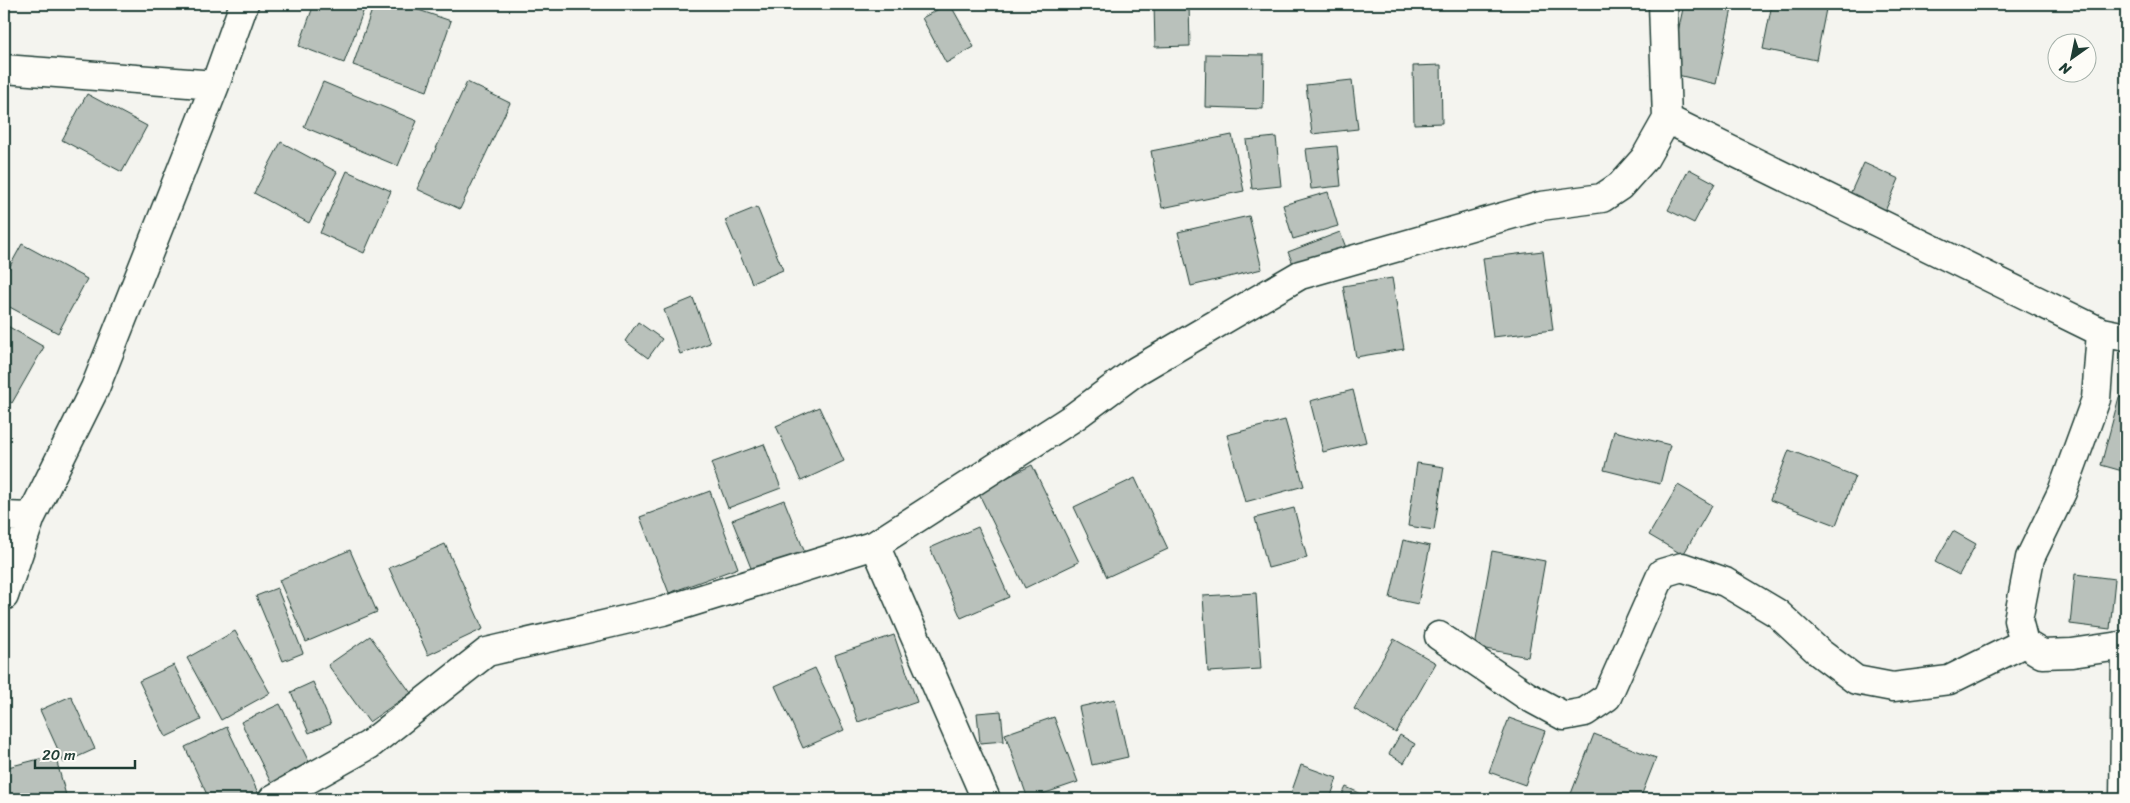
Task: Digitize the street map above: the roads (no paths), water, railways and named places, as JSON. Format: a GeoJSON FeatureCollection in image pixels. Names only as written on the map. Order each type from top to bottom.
{"type":"FeatureCollection","features":[{"type":"Feature","properties":{"kind":"street"},"geometry":{"type":"LineString","coordinates":[[4,596],[31,517],[95,388],[215,85],[244,4]]}},
{"type":"Feature","properties":{"kind":"street"},"geometry":{"type":"LineString","coordinates":[[273,799],[369,745],[487,652],[663,611],[875,546],[1074,417],[1136,371],[1300,275],[1541,206],[1602,198],[1620,186],[1645,158],[1668,119],[1663,4]]}},
{"type":"Feature","properties":{"kind":"street"},"geometry":{"type":"LineString","coordinates":[[4,69],[215,85]]}},
{"type":"Feature","properties":{"kind":"street"},"geometry":{"type":"LineString","coordinates":[[1668,119],[2114,334],[2096,399],[2062,492],[2030,558],[2018,620],[2024,643],[2042,654],[2072,653],[2126,645]]}},
{"type":"Feature","properties":{"kind":"street"},"geometry":{"type":"LineString","coordinates":[[4,516],[31,517]]}},
{"type":"Feature","properties":{"kind":"street"},"geometry":{"type":"LineString","coordinates":[[875,546],[986,799]]}},
{"type":"Feature","properties":{"kind":"street"},"geometry":{"type":"LineString","coordinates":[[1439,636],[1527,696],[1564,716],[1585,712],[1607,697],[1662,573],[1682,567],[1725,582],[1777,613],[1820,652],[1856,680],[1893,687],[1949,680],[2024,643]]}},
{"type":"Feature","properties":{"kind":"street"},"geometry":{"type":"LineString","coordinates":[[2124,799],[2126,654]]}}]}
